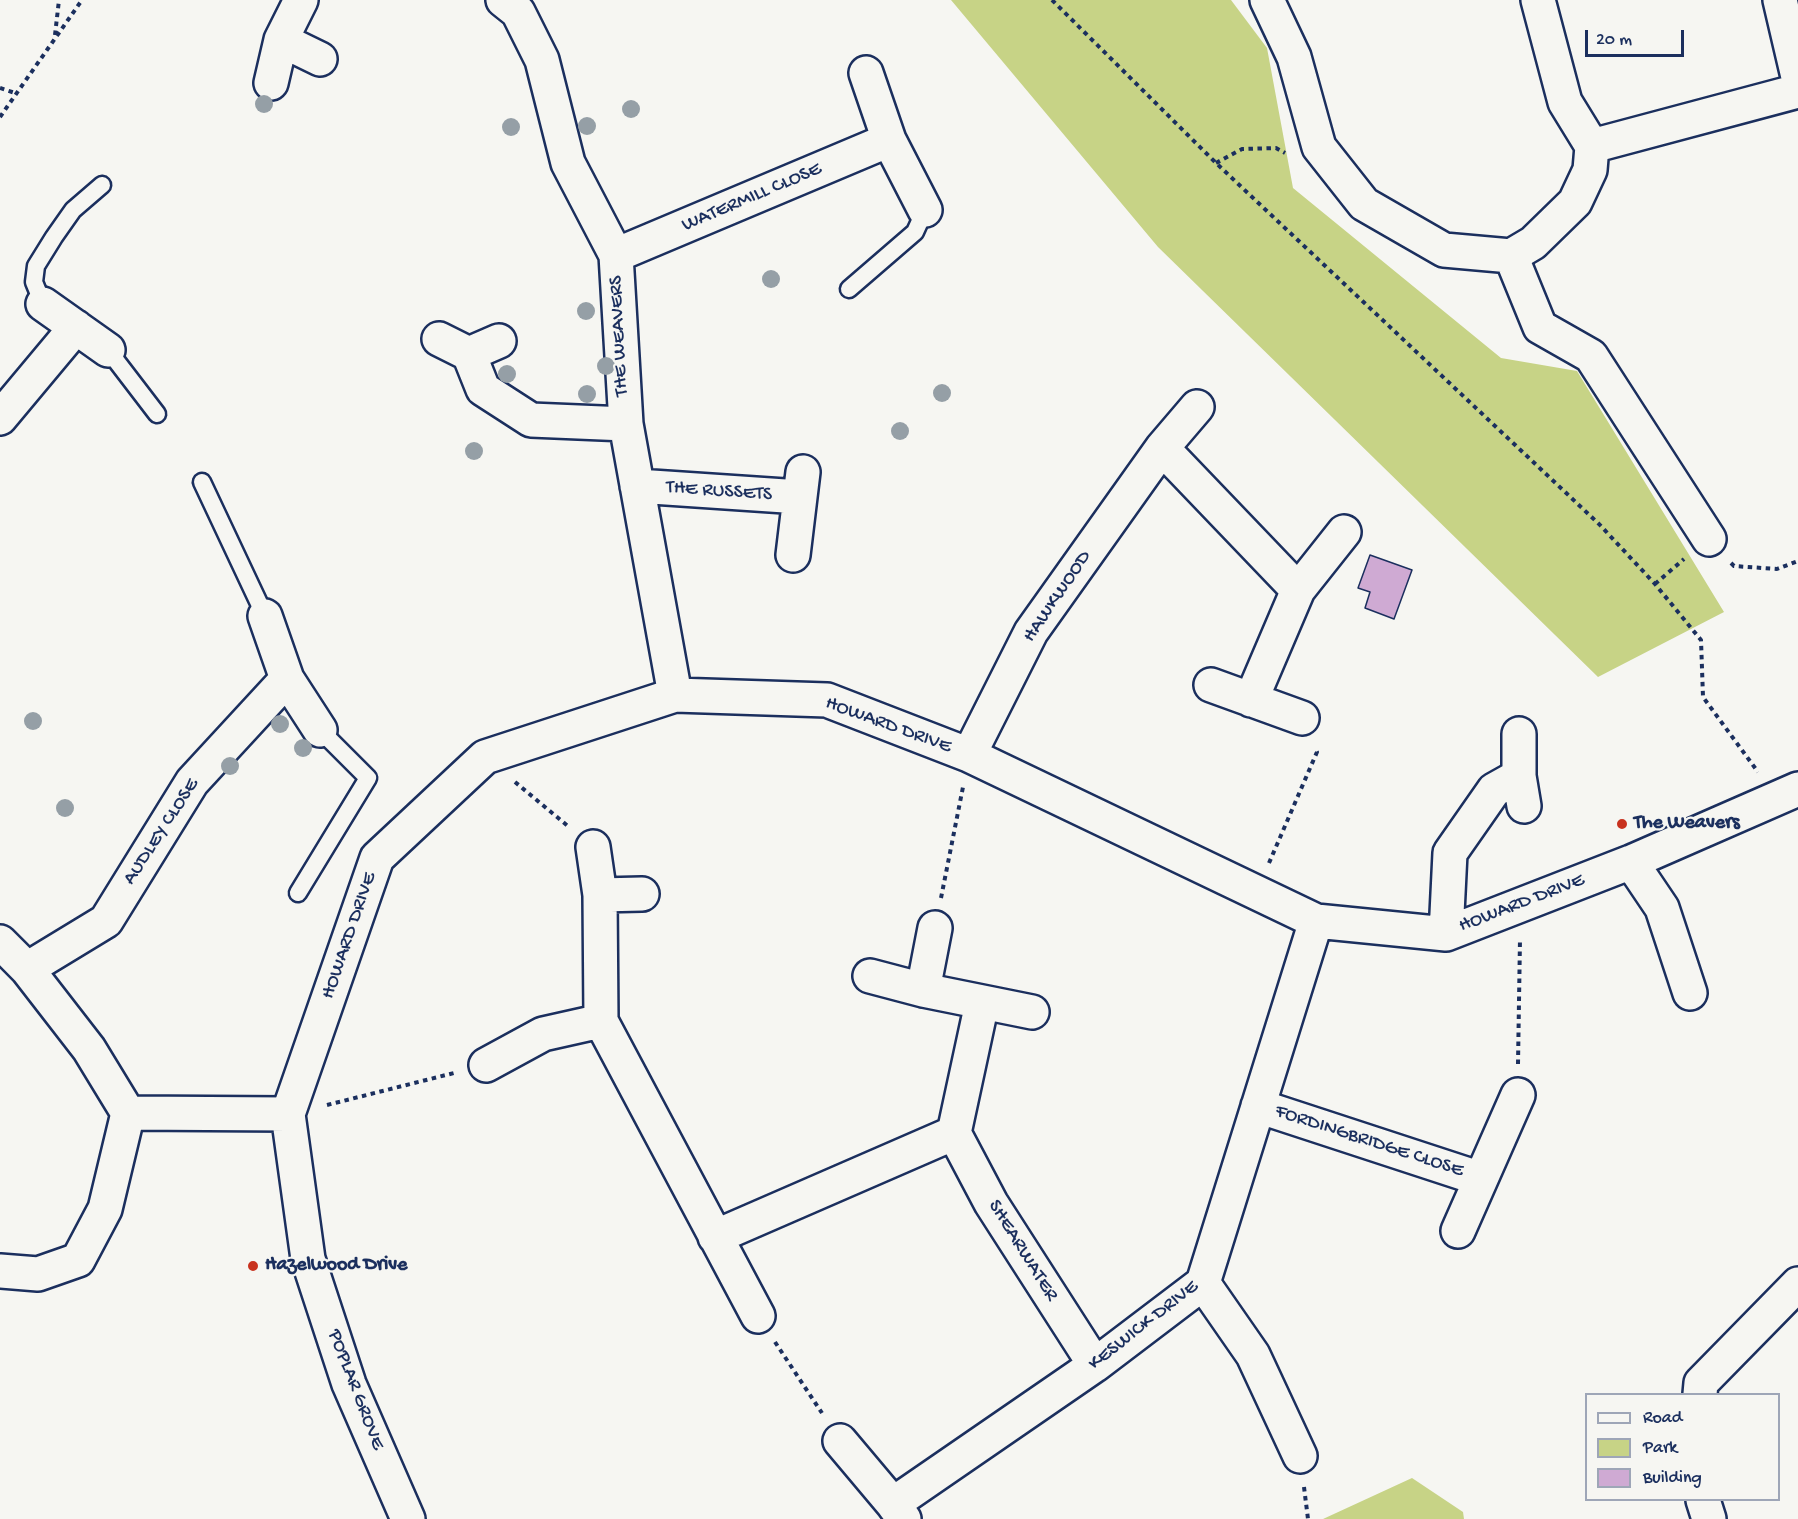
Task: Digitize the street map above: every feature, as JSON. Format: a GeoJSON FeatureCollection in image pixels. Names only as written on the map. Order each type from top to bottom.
{"type":"FeatureCollection","features":[{"type":"Feature","properties":{"kind":"street"},"geometry":{"type":"LineString","coordinates":[[271,83],[281,40],[301,0]]}},
{"type":"Feature","properties":{"kind":"street"},"geometry":{"type":"LineString","coordinates":[[1267,0],[1294,57],[1319,147],[1364,204],[1444,250],[1511,256],[1533,243],[1575,202],[1590,170],[1592,146],[1565,102],[1538,0]]}},
{"type":"Feature","properties":{"kind":"street"},"geometry":{"type":"LineString","coordinates":[[1780,0],[1798,77]]}},
{"type":"Feature","properties":{"kind":"street","name":"THE WEAVERS"},"geometry":{"type":"LineString","coordinates":[[520,4],[542,60],[568,163],[616,255],[626,424],[675,694]]}},
{"type":"Feature","properties":{"kind":"street"},"geometry":{"type":"LineString","coordinates":[[281,40],[320,59]]}},
{"type":"Feature","properties":{"kind":"street"},"geometry":{"type":"LineString","coordinates":[[866,73],[889,140],[925,210]]}},
{"type":"Feature","properties":{"kind":"street"},"geometry":{"type":"LineString","coordinates":[[1592,146],[1798,91]]}},
{"type":"Feature","properties":{"kind":"street","name":"WATERMILL CLOSE"},"geometry":{"type":"LineString","coordinates":[[616,255],[889,140]]}},
{"type":"Feature","properties":{"kind":"street"},"geometry":{"type":"LineString","coordinates":[[1511,256],[1539,327],[1591,356],[1709,539]]}},
{"type":"Feature","properties":{"kind":"street"},"geometry":{"type":"LineString","coordinates":[[43,304],[108,350]]}},
{"type":"Feature","properties":{"kind":"street"},"geometry":{"type":"LineString","coordinates":[[0,418],[76,327]]}},
{"type":"Feature","properties":{"kind":"street"},"geometry":{"type":"LineString","coordinates":[[439,339],[469,354],[483,389],[531,420],[626,424]]}},
{"type":"Feature","properties":{"kind":"street"},"geometry":{"type":"LineString","coordinates":[[469,354],[499,341]]}},
{"type":"Feature","properties":{"kind":"street","name":"HAWKWOOD"},"geometry":{"type":"LineString","coordinates":[[969,755],[1031,632],[1162,448],[1197,407]]}},
{"type":"Feature","properties":{"kind":"street"},"geometry":{"type":"LineString","coordinates":[[1162,448],[1298,590]]}},
{"type":"Feature","properties":{"kind":"street","name":"THE RUSSETS"},"geometry":{"type":"LineString","coordinates":[[637,486],[802,484],[793,555]]}},
{"type":"Feature","properties":{"kind":"street"},"geometry":{"type":"LineString","coordinates":[[1251,700],[1298,590],[1344,532]]}},
{"type":"Feature","properties":{"kind":"street"},"geometry":{"type":"LineString","coordinates":[[265,616],[287,680],[320,730]]}},
{"type":"Feature","properties":{"kind":"street","name":"AUDLEY CLOSE"},"geometry":{"type":"LineString","coordinates":[[27,969],[106,921],[192,782],[287,680]]}},
{"type":"Feature","properties":{"kind":"street"},"geometry":{"type":"LineString","coordinates":[[1211,685],[1302,718]]}},
{"type":"Feature","properties":{"kind":"street","name":"HOWARD DRIVE"},"geometry":{"type":"LineString","coordinates":[[308,1259],[288,1114],[377,858],[485,757],[675,694],[827,700],[969,755],[1316,921],[1446,934],[1631,862],[1788,793]]}},
{"type":"Feature","properties":{"kind":"street"},"geometry":{"type":"LineString","coordinates":[[1446,934],[1450,853],[1494,790],[1522,791],[1519,734]]}},
{"type":"Feature","properties":{"kind":"street"},"geometry":{"type":"LineString","coordinates":[[593,847],[600,895],[601,1022],[758,1316]]}},
{"type":"Feature","properties":{"kind":"street"},"geometry":{"type":"LineString","coordinates":[[1631,862],[1662,908],[1690,993]]}},
{"type":"Feature","properties":{"kind":"street"},"geometry":{"type":"LineString","coordinates":[[600,895],[642,894]]}},
{"type":"Feature","properties":{"kind":"street","name":"KESWICK DRIVE"},"geometry":{"type":"LineString","coordinates":[[840,1441],[898,1511],[1203,1283],[1316,921]]}},
{"type":"Feature","properties":{"kind":"street"},"geometry":{"type":"LineString","coordinates":[[923,990],[935,928]]}},
{"type":"Feature","properties":{"kind":"street"},"geometry":{"type":"LineString","coordinates":[[0,942],[27,969],[89,1049],[128,1113],[105,1209],[78,1260],[38,1274],[0,1272]]}},
{"type":"Feature","properties":{"kind":"street"},"geometry":{"type":"LineString","coordinates":[[870,976],[923,990],[1032,1012]]}},
{"type":"Feature","properties":{"kind":"street"},"geometry":{"type":"LineString","coordinates":[[715,1237],[954,1133],[982,1003]]}},
{"type":"Feature","properties":{"kind":"street"},"geometry":{"type":"LineString","coordinates":[[486,1065],[543,1034],[601,1022]]}},
{"type":"Feature","properties":{"kind":"street","name":"FORDINGBRIDGE CLOSE"},"geometry":{"type":"LineString","coordinates":[[1458,1231],[1518,1095]]}},
{"type":"Feature","properties":{"kind":"street","name":"FORDINGBRIDGE CLOSE"},"geometry":{"type":"LineString","coordinates":[[1258,1106],[1481,1179]]}},
{"type":"Feature","properties":{"kind":"street"},"geometry":{"type":"LineString","coordinates":[[128,1113],[288,1114]]}},
{"type":"Feature","properties":{"kind":"street","name":"SHEARWATER"},"geometry":{"type":"LineString","coordinates":[[954,1133],[991,1203],[1095,1365]]}},
{"type":"Feature","properties":{"kind":"street","name":"POPLAR GROVE"},"geometry":{"type":"LineString","coordinates":[[308,1259],[349,1384],[408,1519]]}},
{"type":"Feature","properties":{"kind":"street"},"geometry":{"type":"LineString","coordinates":[[1203,1283],[1253,1355],[1300,1456]]}},
{"type":"Feature","properties":{"kind":"street"},"geometry":{"type":"LineString","coordinates":[[1700,1393],[1701,1383],[1798,1284]]}},
{"type":"Feature","properties":{"kind":"street"},"geometry":{"type":"LineString","coordinates":[[1703,1501],[1709,1519]]}},
{"type":"Feature","properties":{"kind":"lane"},"geometry":{"type":"LineString","coordinates":[[43,304],[34,282],[36,266],[73,210],[102,185]]}},
{"type":"Feature","properties":{"kind":"lane"},"geometry":{"type":"LineString","coordinates":[[849,289],[915,231],[925,210]]}},
{"type":"Feature","properties":{"kind":"lane"},"geometry":{"type":"LineString","coordinates":[[108,350],[157,414]]}},
{"type":"Feature","properties":{"kind":"lane"},"geometry":{"type":"LineString","coordinates":[[202,482],[265,616]]}},
{"type":"Feature","properties":{"kind":"lane"},"geometry":{"type":"LineString","coordinates":[[298,892],[368,778],[320,730]]}},
{"type":"Feature","properties":{"kind":"path"},"geometry":{"type":"LineString","coordinates":[[55,37],[59,0]]}},
{"type":"Feature","properties":{"kind":"path"},"geometry":{"type":"LineString","coordinates":[[0,117],[82,0]]}},
{"type":"Feature","properties":{"kind":"path"},"geometry":{"type":"LineString","coordinates":[[1052,0],[1216,163],[1599,524],[1655,584],[1701,640],[1703,697],[1788,793]]}},
{"type":"Feature","properties":{"kind":"path"},"geometry":{"type":"LineString","coordinates":[[0,88],[15,93]]}},
{"type":"Feature","properties":{"kind":"path"},"geometry":{"type":"LineString","coordinates":[[1216,163],[1242,148],[1276,148],[1295,158]]}},
{"type":"Feature","properties":{"kind":"path"},"geometry":{"type":"LineString","coordinates":[[1257,891],[1317,752],[1302,718]]}},
{"type":"Feature","properties":{"kind":"path"},"geometry":{"type":"LineString","coordinates":[[935,928],[969,755]]}},
{"type":"Feature","properties":{"kind":"path"},"geometry":{"type":"LineString","coordinates":[[485,757],[593,847]]}},
{"type":"Feature","properties":{"kind":"path"},"geometry":{"type":"LineString","coordinates":[[1518,1095],[1520,905]]}},
{"type":"Feature","properties":{"kind":"path"},"geometry":{"type":"LineString","coordinates":[[288,1114],[486,1065]]}},
{"type":"Feature","properties":{"kind":"path"},"geometry":{"type":"LineString","coordinates":[[758,1316],[840,1441]]}},
{"type":"Feature","properties":{"kind":"green space"},"geometry":{"type":"Polygon","coordinates":[[[951,0],[1231,0],[1267,48],[1293,188],[1501,358],[1577,371],[1724,612],[1598,677],[1158,247],[951,0]]]}},
{"type":"Feature","properties":{"kind":"green space"},"geometry":{"type":"Polygon","coordinates":[[[1412,1478],[1463,1512],[1464,1519],[1323,1519],[1412,1478]]]}},
{"type":"Feature","properties":{"kind":"building"},"geometry":{"type":"Polygon","coordinates":[[[1370,555],[1412,570],[1394,619],[1365,608],[1370,592],[1358,588],[1370,555]]]}},
{"type":"Feature","properties":{"kind":"place","name":"The Weavers"},"geometry":{"type":"Point","coordinates":[1622,824]}},
{"type":"Feature","properties":{"kind":"place","name":"Hazelwood Drive"},"geometry":{"type":"Point","coordinates":[253,1266]}}]}
